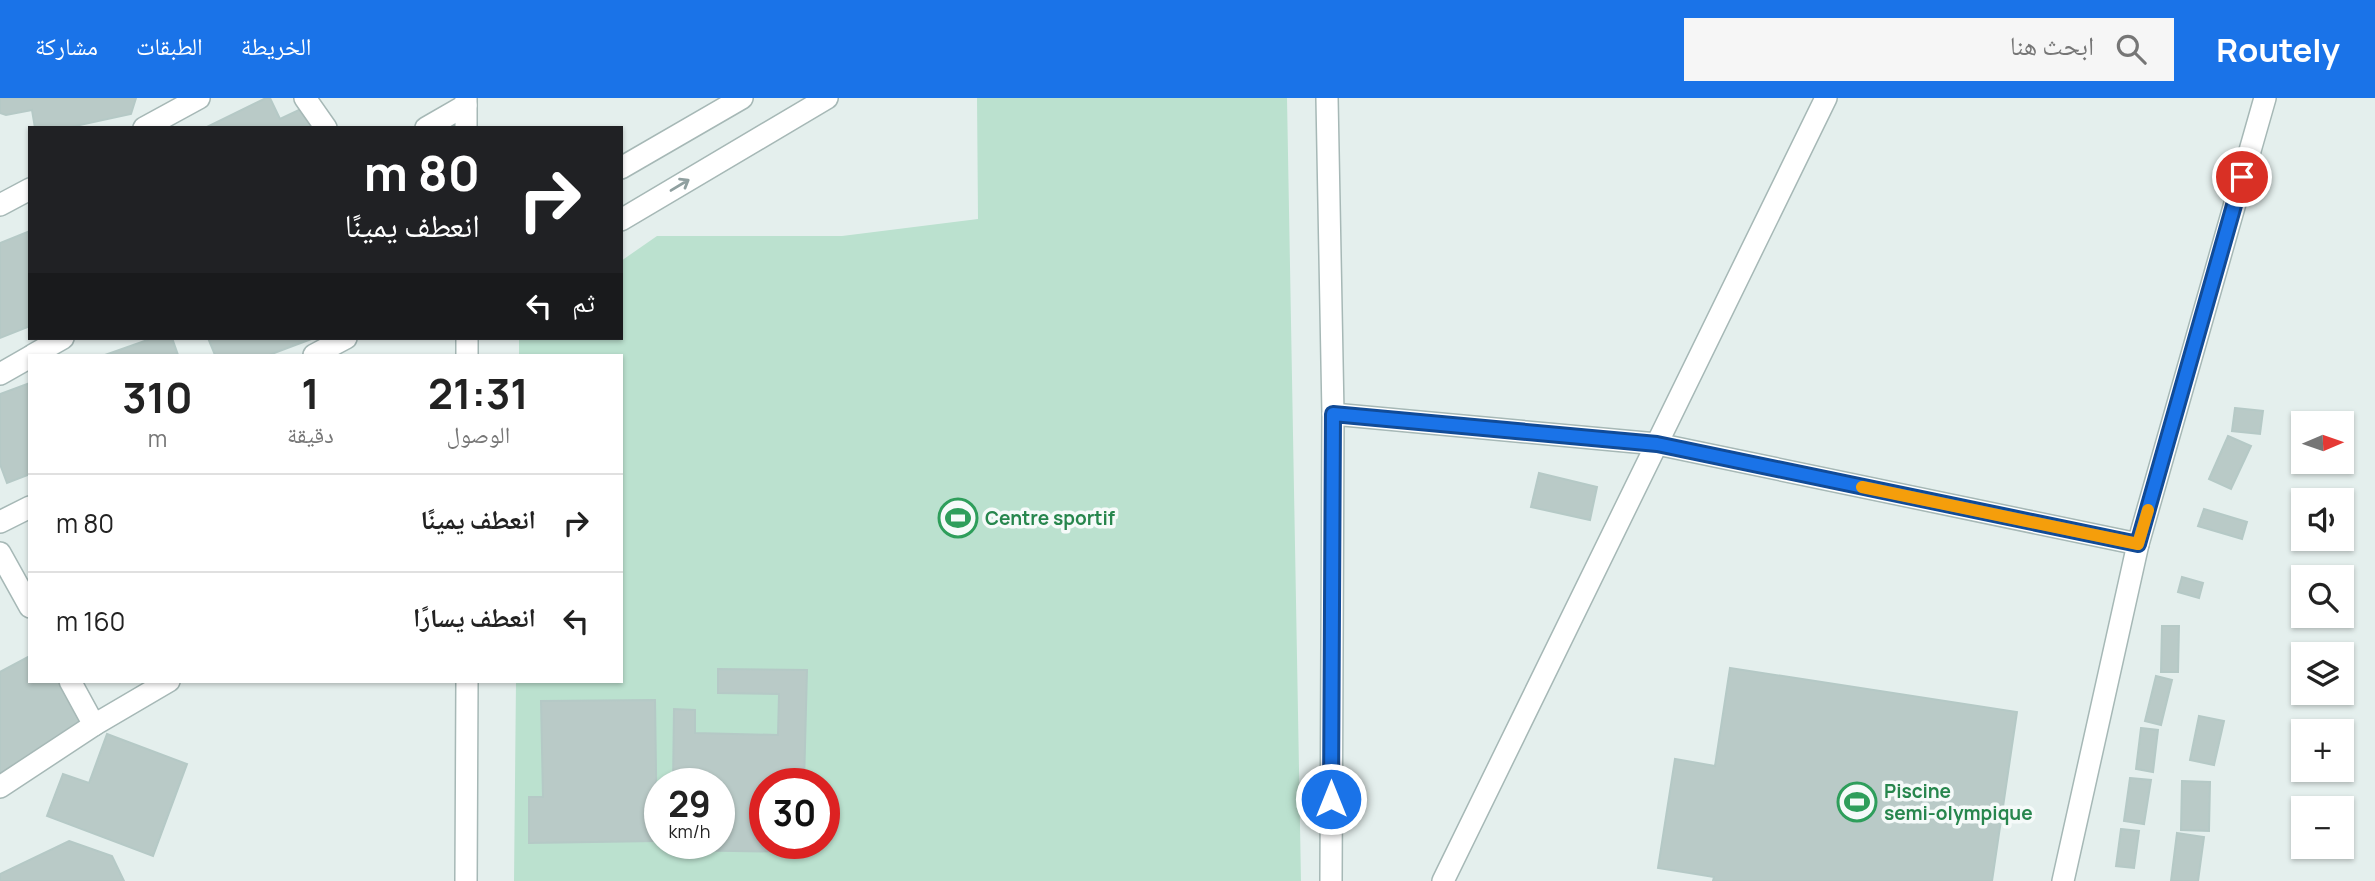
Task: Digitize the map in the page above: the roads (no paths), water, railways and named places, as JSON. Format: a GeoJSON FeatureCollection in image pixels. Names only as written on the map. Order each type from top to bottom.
{"type":"FeatureCollection","features":[{"type":"Feature","properties":{"kind":"street"},"geometry":{"type":"LineString","coordinates":[[148,126],[199,98]]}},
{"type":"Feature","properties":{"kind":"street"},"geometry":{"type":"LineString","coordinates":[[304,98],[325,126]]}},
{"type":"Feature","properties":{"kind":"street"},"geometry":{"type":"LineString","coordinates":[[623,167],[742,98]]}},
{"type":"Feature","properties":{"kind":"street"},"geometry":{"type":"LineString","coordinates":[[623,219],[827,98]]}},
{"type":"Feature","properties":{"kind":"street"},"geometry":{"type":"LineString","coordinates":[[1327,98],[1333,414],[1331,881]]}},
{"type":"Feature","properties":{"kind":"street"},"geometry":{"type":"LineString","coordinates":[[1443,881],[1826,98]]}},
{"type":"Feature","properties":{"kind":"street"},"geometry":{"type":"LineString","coordinates":[[2063,881],[2138,544],[2265,98]]}},
{"type":"Feature","properties":{"kind":"street"},"geometry":{"type":"LineString","coordinates":[[429,126],[466,101]]}},
{"type":"Feature","properties":{"kind":"street"},"geometry":{"type":"LineString","coordinates":[[466,101],[466,126]]}},
{"type":"Feature","properties":{"kind":"street"},"geometry":{"type":"LineString","coordinates":[[0,205],[28,190]]}},
{"type":"Feature","properties":{"kind":"street"},"geometry":{"type":"LineString","coordinates":[[35,354],[59,340]]}},
{"type":"Feature","properties":{"kind":"street"},"geometry":{"type":"LineString","coordinates":[[316,354],[342,340]]}},
{"type":"Feature","properties":{"kind":"street"},"geometry":{"type":"LineString","coordinates":[[0,374],[28,358]]}},
{"type":"Feature","properties":{"kind":"street"},"geometry":{"type":"LineString","coordinates":[[1333,414],[1657,444],[2138,544]]}},
{"type":"Feature","properties":{"kind":"street"},"geometry":{"type":"LineString","coordinates":[[0,523],[28,508]]}},
{"type":"Feature","properties":{"kind":"street"},"geometry":{"type":"LineString","coordinates":[[0,553],[28,603]]}},
{"type":"Feature","properties":{"kind":"street"},"geometry":{"type":"LineString","coordinates":[[71,683],[94,725]]}},
{"type":"Feature","properties":{"kind":"street"},"geometry":{"type":"LineString","coordinates":[[0,787],[94,725],[166,683]]}},
{"type":"Feature","properties":{"kind":"street"},"geometry":{"type":"LineString","coordinates":[[466,881],[467,683]]}},
{"type":"Feature","properties":{"kind":"place","name":"Centre sportif"},"geometry":{"type":"Point","coordinates":[958,518]}},
{"type":"Feature","properties":{"kind":"place","name":"Piscine semi-olympique"},"geometry":{"type":"Point","coordinates":[1857,802]}}]}
